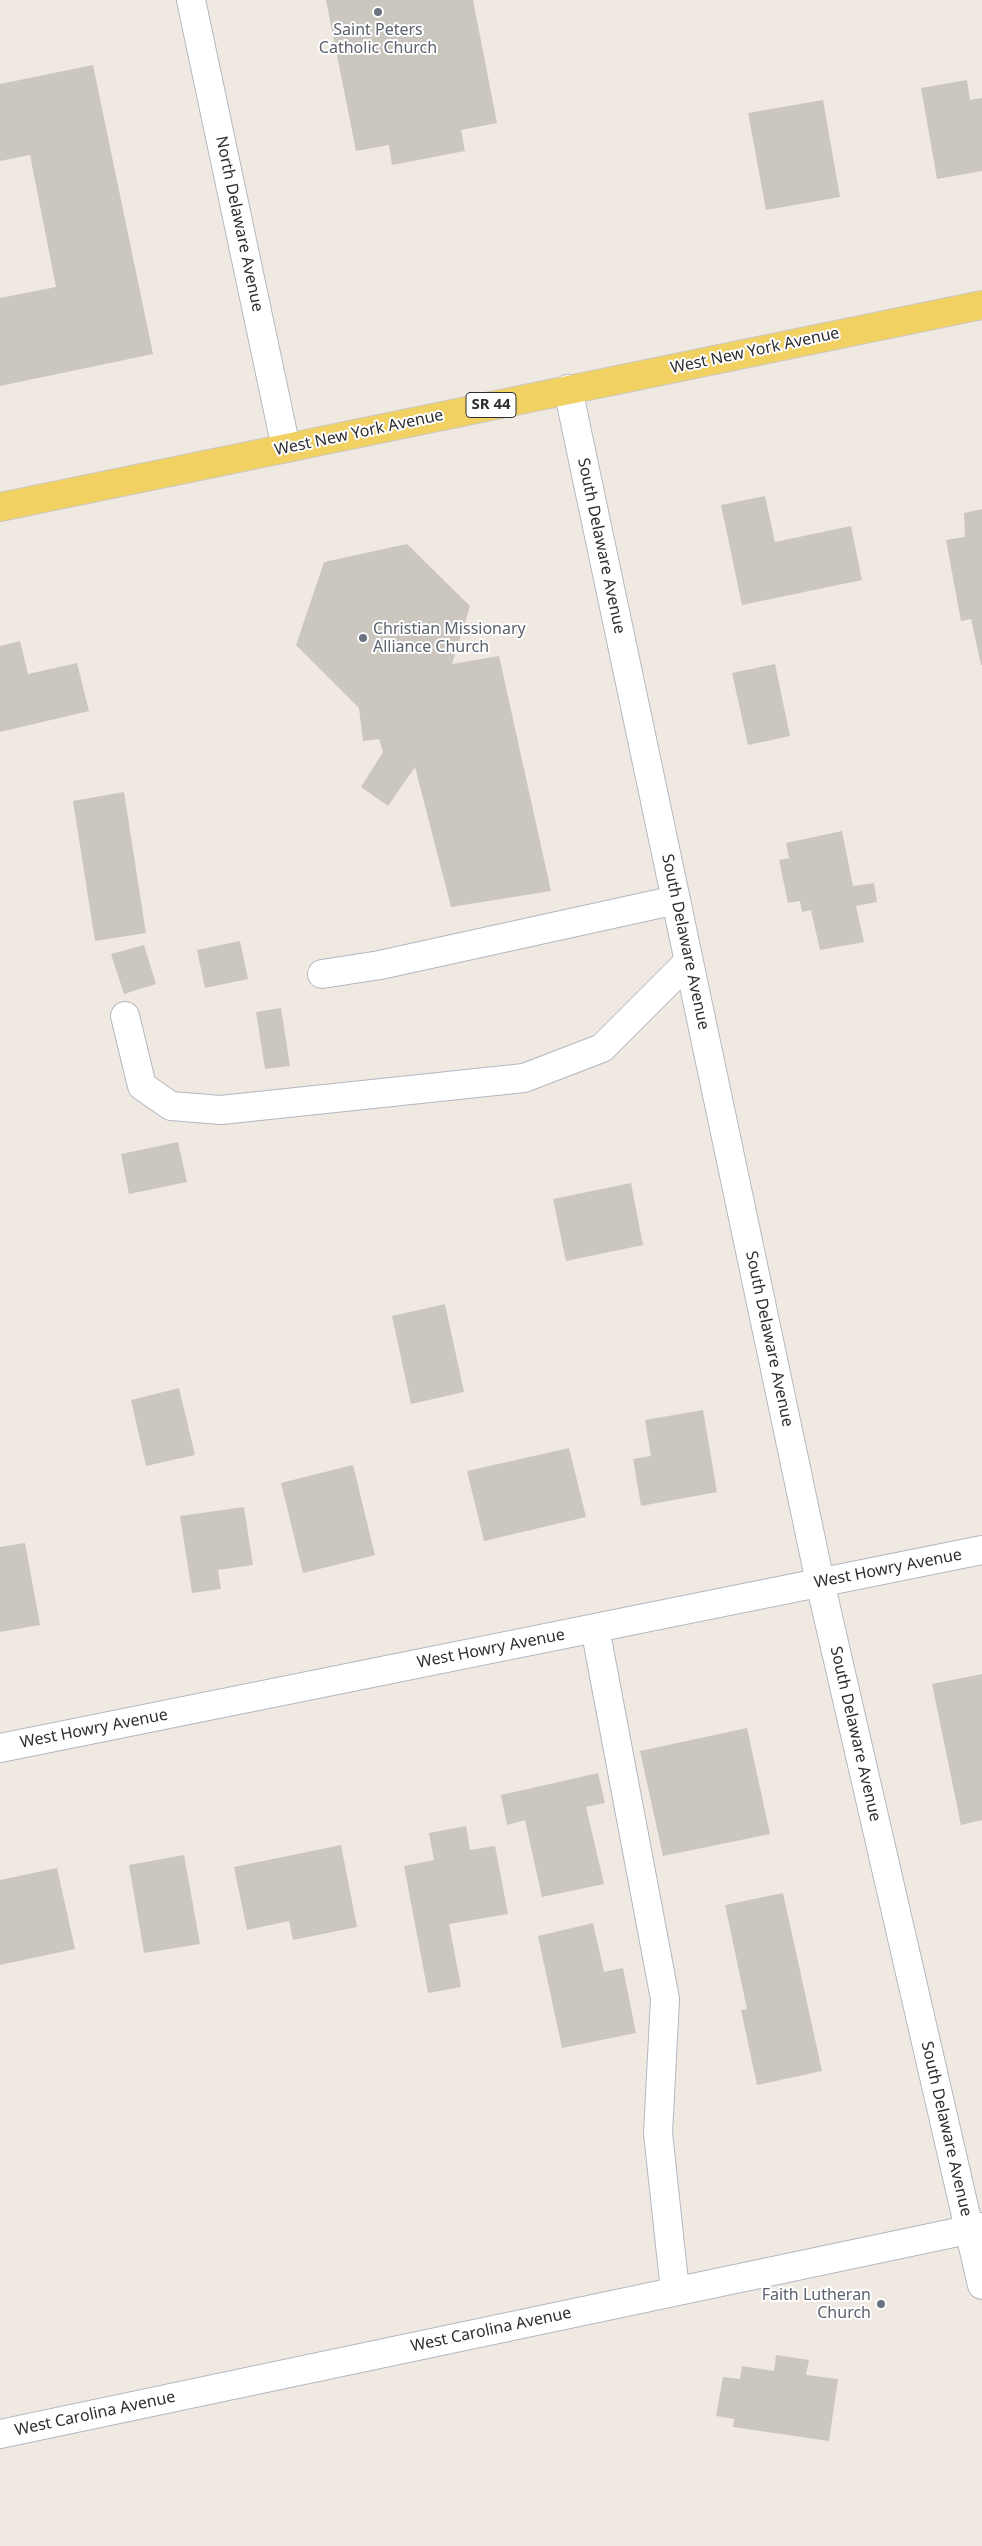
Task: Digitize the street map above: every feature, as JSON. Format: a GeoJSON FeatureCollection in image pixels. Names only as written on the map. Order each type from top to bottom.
{"type":"FeatureCollection","features":[{"type":"Feature","properties":{"kind":"main road","name":"West New York Avenue"},"geometry":{"type":"LineString","coordinates":[[0,507],[982,305]]}},
{"type":"Feature","properties":{"kind":"street","name":"North Delaware Avenue"},"geometry":{"type":"LineString","coordinates":[[191,0],[286,448]]}},
{"type":"Feature","properties":{"kind":"street","name":"South Delaware Avenue"},"geometry":{"type":"LineString","coordinates":[[568,389],[820,1582],[975,2228],[982,2285]]}},
{"type":"Feature","properties":{"kind":"street"},"geometry":{"type":"LineString","coordinates":[[322,974],[380,965],[676,900]]}},
{"type":"Feature","properties":{"kind":"street"},"geometry":{"type":"LineString","coordinates":[[124,1016],[142,1086],[171,1106],[221,1110],[524,1078],[602,1048],[689,961]]}},
{"type":"Feature","properties":{"kind":"street","name":"West Howry Avenue"},"geometry":{"type":"LineString","coordinates":[[0,1748],[982,1550]]}},
{"type":"Feature","properties":{"kind":"street"},"geometry":{"type":"LineString","coordinates":[[595,1628],[664,1998],[658,2133],[675,2291]]}},
{"type":"Feature","properties":{"kind":"street","name":"West Carolina Avenue"},"geometry":{"type":"LineString","coordinates":[[0,2434],[975,2228]]}},
{"type":"Feature","properties":{"kind":"building"},"geometry":{"type":"Polygon","coordinates":[[[326,0],[473,0],[497,123],[461,130],[465,151],[392,165],[389,145],[356,151],[326,0]]]}},
{"type":"Feature","properties":{"kind":"building"},"geometry":{"type":"Polygon","coordinates":[[[93,65],[153,354],[0,386],[0,298],[56,287],[30,155],[0,161],[0,84],[93,65]]]}},
{"type":"Feature","properties":{"kind":"building"},"geometry":{"type":"Polygon","coordinates":[[[967,80],[970,100],[982,98],[982,171],[937,179],[921,88],[967,80]]]}},
{"type":"Feature","properties":{"kind":"building"},"geometry":{"type":"Polygon","coordinates":[[[823,100],[840,197],[766,210],[748,113],[823,100]]]}},
{"type":"Feature","properties":{"kind":"building"},"geometry":{"type":"Polygon","coordinates":[[[765,496],[775,542],[851,526],[862,580],[742,605],[721,505],[765,496]]]}},
{"type":"Feature","properties":{"kind":"building"},"geometry":{"type":"Polygon","coordinates":[[[982,509],[981,665],[971,619],[961,621],[946,540],[965,537],[964,513],[982,509]]]}},
{"type":"Feature","properties":{"kind":"building"},"geometry":{"type":"Polygon","coordinates":[[[407,544],[470,606],[452,664],[499,656],[551,891],[451,907],[415,767],[388,806],[361,787],[383,752],[379,739],[363,741],[359,708],[296,645],[324,562],[407,544]]]}},
{"type":"Feature","properties":{"kind":"building"},"geometry":{"type":"Polygon","coordinates":[[[20,641],[28,674],[77,663],[89,711],[0,732],[0,646],[20,641]]]}},
{"type":"Feature","properties":{"kind":"building"},"geometry":{"type":"Polygon","coordinates":[[[775,664],[790,736],[748,745],[732,673],[775,664]]]}},
{"type":"Feature","properties":{"kind":"building"},"geometry":{"type":"Polygon","coordinates":[[[124,792],[146,933],[95,941],[73,801],[124,792]]]}},
{"type":"Feature","properties":{"kind":"building"},"geometry":{"type":"Polygon","coordinates":[[[842,831],[853,886],[874,883],[877,902],[856,906],[864,942],[820,950],[811,910],[802,912],[800,901],[788,903],[779,860],[789,858],[786,843],[842,831]]]}},
{"type":"Feature","properties":{"kind":"building"},"geometry":{"type":"Polygon","coordinates":[[[240,941],[248,979],[205,988],[197,950],[240,941]]]}},
{"type":"Feature","properties":{"kind":"building"},"geometry":{"type":"Polygon","coordinates":[[[144,945],[156,984],[124,994],[111,954],[144,945]]]}},
{"type":"Feature","properties":{"kind":"building"},"geometry":{"type":"Polygon","coordinates":[[[281,1008],[290,1066],[265,1069],[256,1012],[281,1008]]]}},
{"type":"Feature","properties":{"kind":"building"},"geometry":{"type":"Polygon","coordinates":[[[178,1142],[187,1182],[129,1194],[121,1154],[178,1142]]]}},
{"type":"Feature","properties":{"kind":"building"},"geometry":{"type":"Polygon","coordinates":[[[631,1183],[643,1245],[566,1261],[553,1199],[631,1183]]]}},
{"type":"Feature","properties":{"kind":"building"},"geometry":{"type":"Polygon","coordinates":[[[445,1304],[464,1392],[411,1404],[392,1316],[445,1304]]]}},
{"type":"Feature","properties":{"kind":"building"},"geometry":{"type":"Polygon","coordinates":[[[179,1388],[195,1455],[146,1466],[131,1400],[179,1388]]]}},
{"type":"Feature","properties":{"kind":"building"},"geometry":{"type":"Polygon","coordinates":[[[703,1410],[717,1492],[641,1506],[633,1459],[651,1456],[645,1420],[703,1410]]]}},
{"type":"Feature","properties":{"kind":"building"},"geometry":{"type":"Polygon","coordinates":[[[569,1448],[586,1517],[484,1541],[467,1471],[569,1448]]]}},
{"type":"Feature","properties":{"kind":"building"},"geometry":{"type":"Polygon","coordinates":[[[353,1465],[375,1555],[303,1573],[281,1483],[353,1465]]]}},
{"type":"Feature","properties":{"kind":"building"},"geometry":{"type":"Polygon","coordinates":[[[244,1507],[253,1565],[218,1570],[221,1589],[192,1593],[180,1516],[244,1507]]]}},
{"type":"Feature","properties":{"kind":"building"},"geometry":{"type":"Polygon","coordinates":[[[25,1543],[40,1625],[0,1632],[0,1547],[25,1543]]]}},
{"type":"Feature","properties":{"kind":"building"},"geometry":{"type":"Polygon","coordinates":[[[982,1674],[982,1820],[961,1825],[932,1684],[982,1674]]]}},
{"type":"Feature","properties":{"kind":"building"},"geometry":{"type":"Polygon","coordinates":[[[747,1728],[770,1834],[663,1856],[640,1751],[747,1728]]]}},
{"type":"Feature","properties":{"kind":"building"},"geometry":{"type":"Polygon","coordinates":[[[598,1773],[605,1803],[586,1807],[604,1884],[542,1897],[525,1820],[507,1825],[501,1795],[598,1773]]]}},
{"type":"Feature","properties":{"kind":"building"},"geometry":{"type":"Polygon","coordinates":[[[466,1826],[470,1850],[495,1846],[508,1914],[449,1924],[461,1987],[428,1993],[404,1866],[434,1860],[429,1833],[466,1826]]]}},
{"type":"Feature","properties":{"kind":"building"},"geometry":{"type":"Polygon","coordinates":[[[341,1845],[357,1927],[293,1940],[289,1921],[247,1930],[234,1867],[341,1845]]]}},
{"type":"Feature","properties":{"kind":"building"},"geometry":{"type":"Polygon","coordinates":[[[184,1855],[200,1944],[144,1953],[129,1865],[184,1855]]]}},
{"type":"Feature","properties":{"kind":"building"},"geometry":{"type":"Polygon","coordinates":[[[57,1868],[75,1949],[0,1965],[0,1880],[57,1868]]]}},
{"type":"Feature","properties":{"kind":"building"},"geometry":{"type":"Polygon","coordinates":[[[783,1893],[822,2071],[757,2085],[741,2010],[747,2009],[725,1905],[783,1893]]]}},
{"type":"Feature","properties":{"kind":"building"},"geometry":{"type":"Polygon","coordinates":[[[593,1923],[604,1972],[623,1968],[636,2033],[562,2048],[538,1936],[593,1923]]]}},
{"type":"Feature","properties":{"kind":"building"},"geometry":{"type":"Polygon","coordinates":[[[776,2355],[809,2360],[806,2375],[838,2379],[829,2441],[733,2427],[734,2419],[716,2416],[723,2377],[740,2379],[742,2366],[774,2371],[776,2355]]]}},
{"type":"Feature","properties":{"kind":"place","name":"Saint Peters Catholic Church"},"geometry":{"type":"Point","coordinates":[378,12]}},
{"type":"Feature","properties":{"kind":"place","name":"Christian Missionary Alliance Church"},"geometry":{"type":"Point","coordinates":[363,638]}},
{"type":"Feature","properties":{"kind":"place","name":"Faith Lutheran Church"},"geometry":{"type":"Point","coordinates":[881,2304]}}]}
